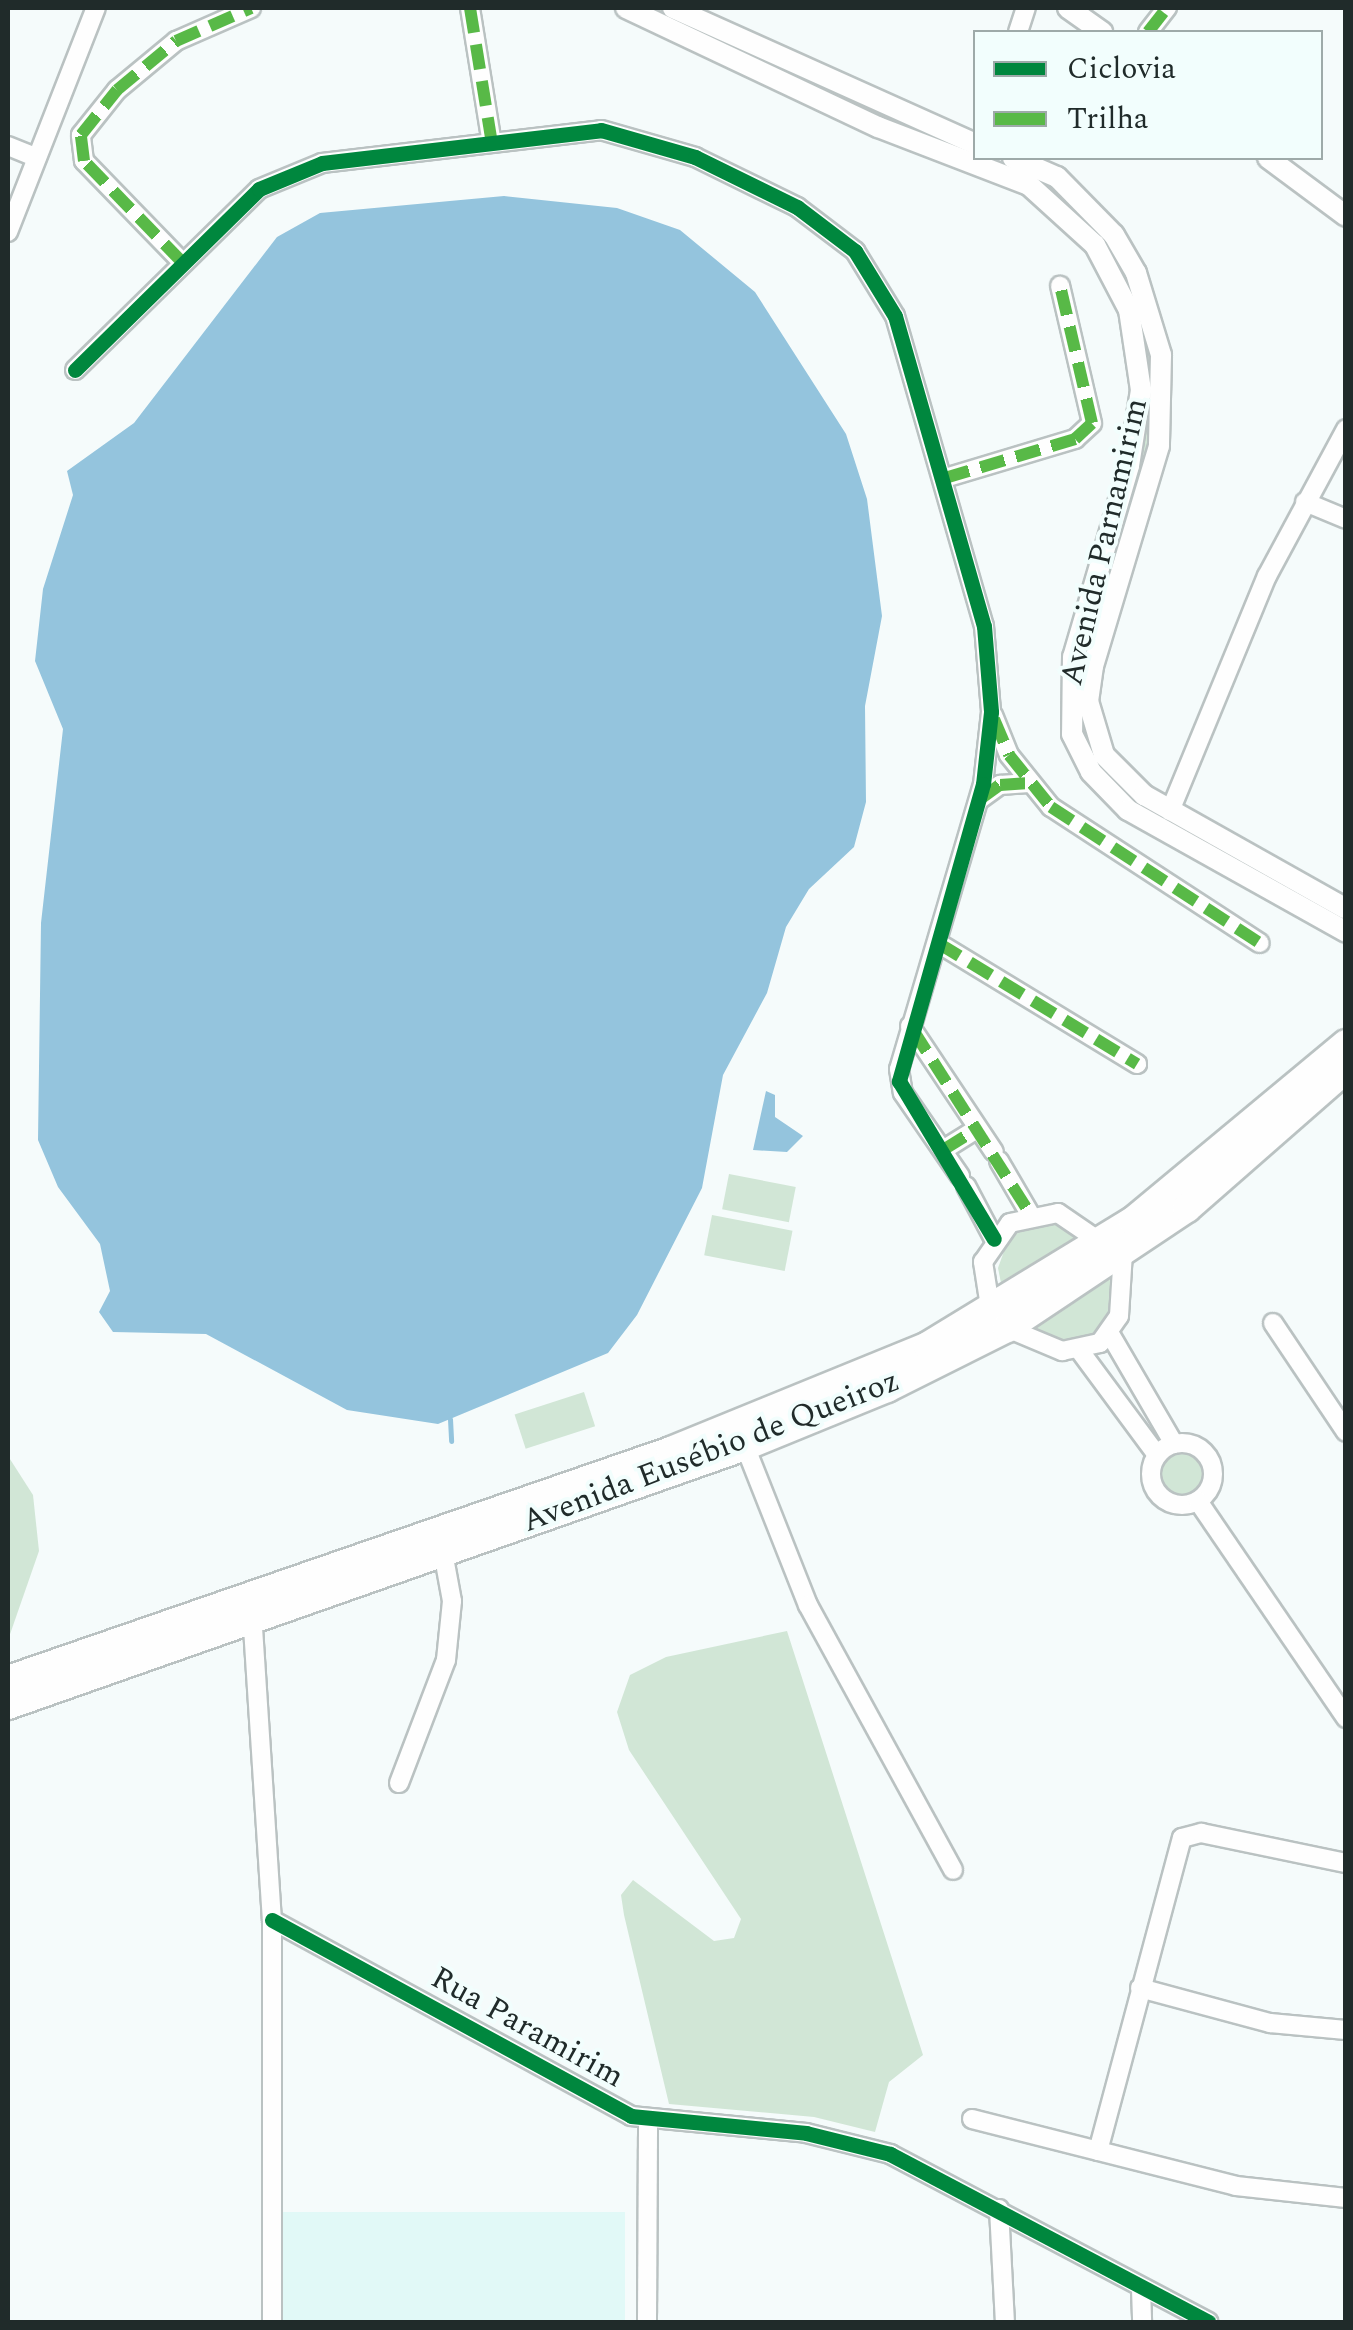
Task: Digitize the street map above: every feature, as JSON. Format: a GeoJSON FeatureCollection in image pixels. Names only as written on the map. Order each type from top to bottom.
{"type":"FeatureCollection","features":[{"type":"Feature","properties":{"kind":"main road","name":"Avenida Eusébio de Queiroz"},"geometry":{"type":"LineString","coordinates":[[1112,1248],[1346,1044]]}},
{"type":"Feature","properties":{"kind":"main road","name":"Avenida Eusébio de Queiroz"},"geometry":{"type":"LineString","coordinates":[[8,1680],[443,1552],[745,1446],[999,1320],[1250,1158],[1346,1069]]}},
{"type":"Feature","properties":{"kind":"main road","name":"Avenida Eusébio de Queiroz"},"geometry":{"type":"LineString","coordinates":[[8,1705],[251,1609],[761,1418],[999,1320]]}},
{"type":"Feature","properties":{"kind":"street"},"geometry":{"type":"LineString","coordinates":[[8,232],[96,8]]}},
{"type":"Feature","properties":{"kind":"street"},"geometry":{"type":"LineString","coordinates":[[182,262],[84,161],[82,135],[117,90],[176,42],[251,8]]}},
{"type":"Feature","properties":{"kind":"street"},"geometry":{"type":"LineString","coordinates":[[470,8],[491,138]]}},
{"type":"Feature","properties":{"kind":"street","name":"Avenida Parnamirim"},"geometry":{"type":"LineString","coordinates":[[626,8],[878,127],[1029,184],[1088,237],[1124,298],[1140,373],[1138,427],[1069,680],[1081,756],[1128,810],[1346,909]]}},
{"type":"Feature","properties":{"kind":"street"},"geometry":{"type":"LineString","coordinates":[[672,8],[973,143]]}},
{"type":"Feature","properties":{"kind":"street"},"geometry":{"type":"LineString","coordinates":[[1068,8],[1099,30]]}},
{"type":"Feature","properties":{"kind":"street"},"geometry":{"type":"LineString","coordinates":[[1150,30],[1167,8]]}},
{"type":"Feature","properties":{"kind":"street"},"geometry":{"type":"LineString","coordinates":[[75,370],[259,189],[292,171],[491,138],[601,130],[648,139],[825,225],[855,251],[895,316],[945,478],[984,626],[991,712],[978,800],[901,1057],[903,1092],[963,1182],[994,1238]]}},
{"type":"Feature","properties":{"kind":"street"},"geometry":{"type":"LineString","coordinates":[[8,146],[37,158]]}},
{"type":"Feature","properties":{"kind":"street","name":"Avenida Parnamirim"},"geometry":{"type":"LineString","coordinates":[[1018,160],[1056,177],[1114,236],[1154,319],[1164,397],[1159,446],[1093,666],[1092,727],[1122,778],[1346,932]]}},
{"type":"Feature","properties":{"kind":"street"},"geometry":{"type":"LineString","coordinates":[[1271,160],[1346,216]]}},
{"type":"Feature","properties":{"kind":"street"},"geometry":{"type":"LineString","coordinates":[[945,478],[1076,440],[1092,424],[1060,286]]}},
{"type":"Feature","properties":{"kind":"street"},"geometry":{"type":"LineString","coordinates":[[1170,810],[1304,502],[1346,429]]}},
{"type":"Feature","properties":{"kind":"street"},"geometry":{"type":"LineString","coordinates":[[1304,502],[1346,519]]}},
{"type":"Feature","properties":{"kind":"street"},"geometry":{"type":"LineString","coordinates":[[1101,558],[1123,564]]}},
{"type":"Feature","properties":{"kind":"street"},"geometry":{"type":"LineString","coordinates":[[991,712],[1029,784],[1083,831],[1260,943]]}},
{"type":"Feature","properties":{"kind":"street"},"geometry":{"type":"LineString","coordinates":[[978,800],[1000,784],[1029,784]]}},
{"type":"Feature","properties":{"kind":"street"},"geometry":{"type":"LineString","coordinates":[[938,943],[1137,1064]]}},
{"type":"Feature","properties":{"kind":"street"},"geometry":{"type":"LineString","coordinates":[[910,1026],[1030,1214]]}},
{"type":"Feature","properties":{"kind":"street"},"geometry":{"type":"LineString","coordinates":[[901,1057],[928,1054]]}},
{"type":"Feature","properties":{"kind":"street"},"geometry":{"type":"LineString","coordinates":[[943,1150],[977,1129]]}},
{"type":"Feature","properties":{"kind":"street"},"geometry":{"type":"LineString","coordinates":[[1058,1213],[1112,1248],[1121,1304],[1110,1334],[1080,1351],[1036,1344],[999,1320],[983,1262],[994,1238],[1030,1214],[1058,1213]]}},
{"type":"Feature","properties":{"kind":"street"},"geometry":{"type":"LineString","coordinates":[[1272,1323],[1346,1432]]}},
{"type":"Feature","properties":{"kind":"street"},"geometry":{"type":"LineString","coordinates":[[1110,1334],[1130,1377],[1174,1444]]}},
{"type":"Feature","properties":{"kind":"street"},"geometry":{"type":"LineString","coordinates":[[1080,1351],[1112,1388],[1157,1455]]}},
{"type":"Feature","properties":{"kind":"street"},"geometry":{"type":"LineString","coordinates":[[1112,1388],[1130,1377]]}},
{"type":"Feature","properties":{"kind":"street"},"geometry":{"type":"LineString","coordinates":[[1174,1444],[1194,1444],[1209,1458],[1211,1486],[1198,1501],[1177,1505],[1158,1495],[1151,1475],[1157,1455],[1174,1444]]}},
{"type":"Feature","properties":{"kind":"street"},"geometry":{"type":"LineString","coordinates":[[745,1446],[808,1606],[953,1870]]}},
{"type":"Feature","properties":{"kind":"street"},"geometry":{"type":"LineString","coordinates":[[1198,1501],[1346,1718]]}},
{"type":"Feature","properties":{"kind":"street"},"geometry":{"type":"LineString","coordinates":[[399,1783],[446,1660],[452,1601],[443,1552]]}},
{"type":"Feature","properties":{"kind":"street"},"geometry":{"type":"LineString","coordinates":[[251,1609],[272,1920],[272,2322]]}},
{"type":"Feature","properties":{"kind":"street"},"geometry":{"type":"LineString","coordinates":[[1329,1693],[1346,1682]]}},
{"type":"Feature","properties":{"kind":"street"},"geometry":{"type":"LineString","coordinates":[[1098,2151],[1140,1988],[1186,1835],[1346,1863]]}},
{"type":"Feature","properties":{"kind":"street","name":"Rua Paramirim"},"geometry":{"type":"LineString","coordinates":[[272,1920],[648,2122],[834,2138],[890,2154],[1000,2208],[1141,2289],[1208,2322]]}},
{"type":"Feature","properties":{"kind":"street"},"geometry":{"type":"LineString","coordinates":[[1140,1988],[1270,2024],[1346,2030]]}},
{"type":"Feature","properties":{"kind":"street"},"geometry":{"type":"LineString","coordinates":[[972,2120],[1267,2192],[1346,2198]]}},
{"type":"Feature","properties":{"kind":"street"},"geometry":{"type":"LineString","coordinates":[[646,2322],[648,2122]]}},
{"type":"Feature","properties":{"kind":"street"},"geometry":{"type":"LineString","coordinates":[[1000,2208],[1005,2322]]}},
{"type":"Feature","properties":{"kind":"street"},"geometry":{"type":"LineString","coordinates":[[1141,2289],[1142,2322]]}},
{"type":"Feature","properties":{"kind":"shaded area"},"geometry":{"type":"Polygon","coordinates":[[[277,2212],[625,2212],[625,2322],[277,2322],[277,2212]]]}},
{"type":"Feature","properties":{"kind":"green space"},"geometry":{"type":"Polygon","coordinates":[[[641,8],[658,8],[973,148],[973,157],[914,136],[641,8]]]}},
{"type":"Feature","properties":{"kind":"green space"},"geometry":{"type":"Polygon","coordinates":[[[980,160],[1029,165],[1087,210],[1134,279],[1156,355],[1155,417],[1123,540],[1114,537],[1146,417],[1147,357],[1127,283],[1082,217],[1026,174],[980,160]]]}},
{"type":"Feature","properties":{"kind":"green space"},"geometry":{"type":"Polygon","coordinates":[[[729,1174],[796,1187],[789,1222],[722,1209],[729,1174]]]}},
{"type":"Feature","properties":{"kind":"green space"},"geometry":{"type":"Polygon","coordinates":[[[712,1215],[792,1231],[785,1271],[704,1255],[712,1215]]]}},
{"type":"Feature","properties":{"kind":"green space"},"geometry":{"type":"Polygon","coordinates":[[[1055,1220],[1084,1235],[1002,1288],[998,1268],[1008,1240],[1023,1226],[1055,1220]]]}},
{"type":"Feature","properties":{"kind":"green space"},"geometry":{"type":"Polygon","coordinates":[[[1109,1278],[1117,1300],[1099,1336],[1070,1347],[1030,1331],[1109,1278]]]}},
{"type":"Feature","properties":{"kind":"green space"},"geometry":{"type":"Polygon","coordinates":[[[584,1392],[595,1426],[526,1449],[515,1415],[584,1392]]]}},
{"type":"Feature","properties":{"kind":"green space"},"geometry":{"type":"Polygon","coordinates":[[[1182,1449],[1199,1455],[1205,1472],[1199,1489],[1182,1495],[1165,1489],[1159,1472],[1165,1455],[1182,1449]]]}},
{"type":"Feature","properties":{"kind":"green space"},"geometry":{"type":"Polygon","coordinates":[[[8,1456],[33,1495],[39,1551],[8,1640],[8,1456]]]}},
{"type":"Feature","properties":{"kind":"green space"},"geometry":{"type":"Polygon","coordinates":[[[787,1631],[923,2055],[889,2082],[875,2132],[814,2117],[669,2104],[624,1915],[621,1895],[633,1880],[714,1941],[734,1938],[741,1919],[629,1750],[617,1712],[630,1675],[666,1657],[787,1631]]]}},
{"type":"Feature","properties":{"kind":"water"},"geometry":{"type":"Polygon","coordinates":[[[504,196],[617,208],[680,230],[755,292],[846,434],[867,499],[882,616],[865,706],[866,802],[854,847],[809,889],[786,927],[767,993],[723,1075],[702,1188],[637,1315],[608,1353],[438,1424],[347,1410],[206,1334],[113,1332],[99,1312],[110,1291],[100,1244],[58,1187],[38,1140],[41,923],[63,729],[35,661],[43,589],[73,495],[67,471],[134,423],[277,237],[320,213],[504,196]]]}},
{"type":"Feature","properties":{"kind":"water"},"geometry":{"type":"Polygon","coordinates":[[[766,1091],[775,1095],[775,1117],[803,1136],[787,1152],[753,1150],[766,1091]]]}},
{"type":"Feature","properties":{"kind":"waterway"},"geometry":{"type":"LineString","coordinates":[[450,1419],[451,1441]]}},
{"type":"Feature","properties":{"kind":"marked path"},"geometry":{"type":"LineString","coordinates":[[182,262],[84,161],[81,135],[117,90],[176,41],[251,8]]}},
{"type":"Feature","properties":{"kind":"marked path"},"geometry":{"type":"LineString","coordinates":[[470,8],[491,138]]}},
{"type":"Feature","properties":{"kind":"marked path"},"geometry":{"type":"LineString","coordinates":[[1150,30],[1167,8]]}},
{"type":"Feature","properties":{"kind":"marked path"},"geometry":{"type":"LineString","coordinates":[[945,478],[1075,439],[1092,423],[1060,286]]}},
{"type":"Feature","properties":{"kind":"marked path"},"geometry":{"type":"LineString","coordinates":[[994,719],[1009,755],[1051,807],[1260,943]]}},
{"type":"Feature","properties":{"kind":"marked path"},"geometry":{"type":"LineString","coordinates":[[979,800],[1000,785],[1029,783]]}},
{"type":"Feature","properties":{"kind":"marked path"},"geometry":{"type":"LineString","coordinates":[[938,943],[1137,1064]]}},
{"type":"Feature","properties":{"kind":"marked path"},"geometry":{"type":"LineString","coordinates":[[913,1030],[1030,1214]]}},
{"type":"Feature","properties":{"kind":"marked path"},"geometry":{"type":"LineString","coordinates":[[943,1150],[977,1129]]}},
{"type":"Feature","properties":{"kind":"cycle path"},"geometry":{"type":"LineString","coordinates":[[75,370],[259,189],[322,163],[601,130],[695,157],[797,207],[855,251],[895,316],[984,626],[991,712],[983,784],[899,1081],[994,1239]]}},
{"type":"Feature","properties":{"kind":"cycle path"},"geometry":{"type":"LineString","coordinates":[[272,1920],[631,2116],[806,2133],[890,2154],[1208,2322]]}}]}
